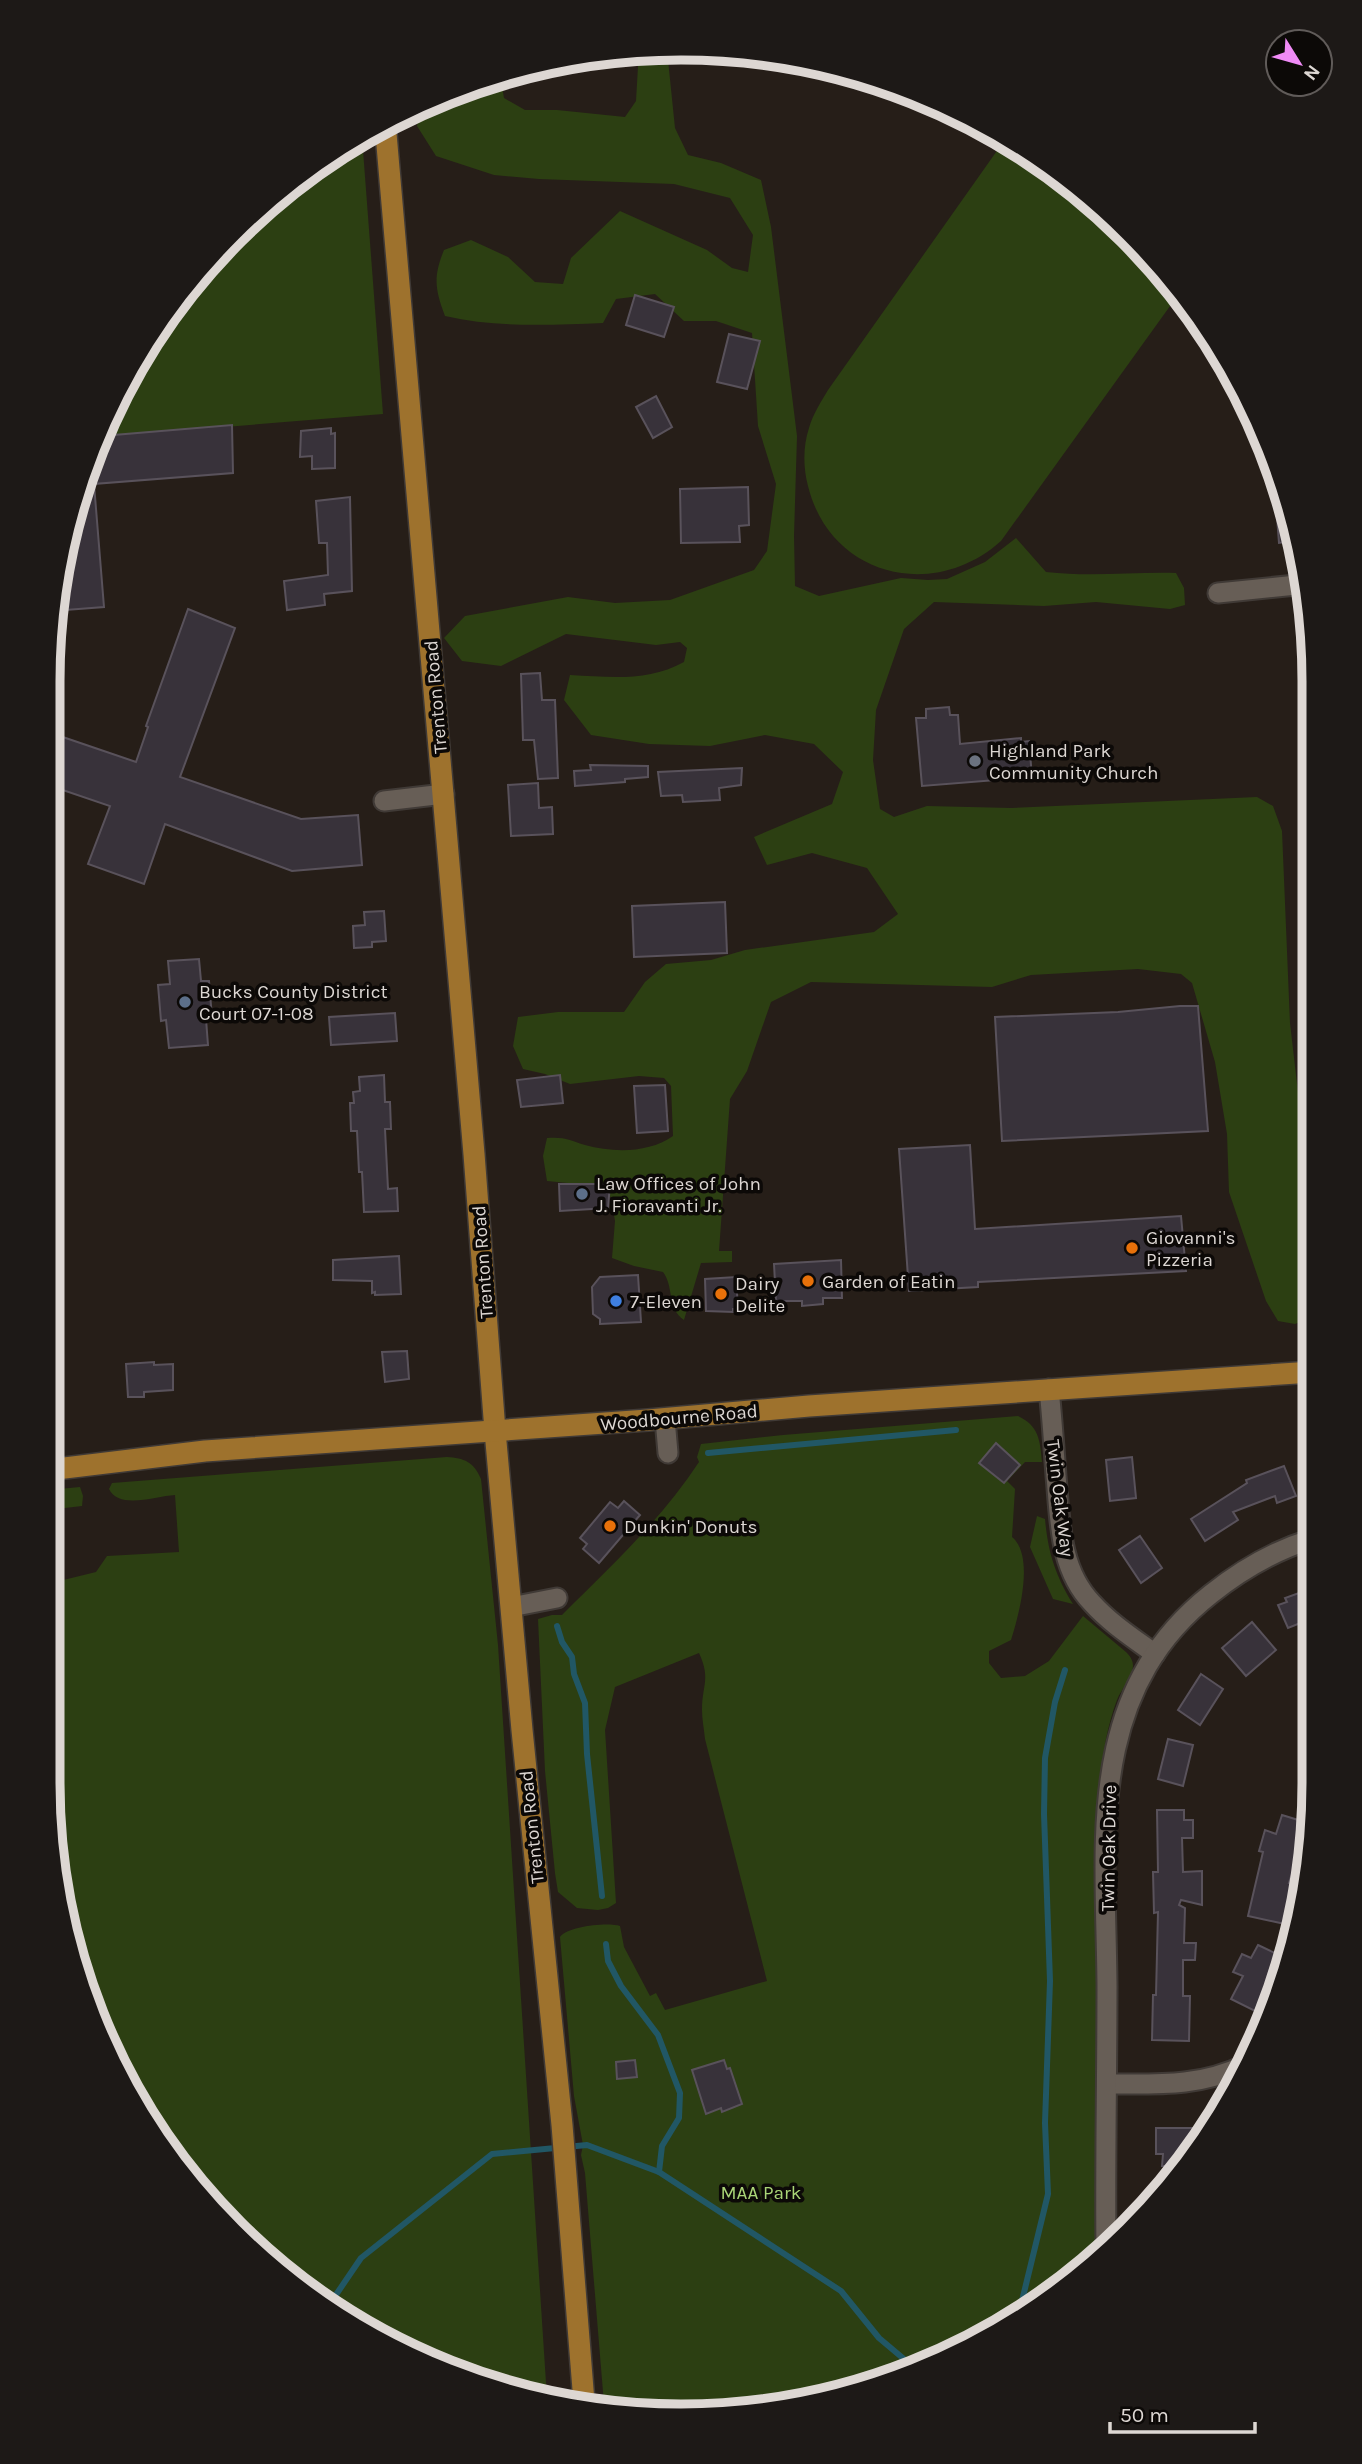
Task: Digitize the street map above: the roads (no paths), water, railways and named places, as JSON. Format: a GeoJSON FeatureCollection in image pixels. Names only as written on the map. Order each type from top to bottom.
{"type":"FeatureCollection","features":[{"type":"Feature","properties":{"kind":"main road","name":"Trenton Road"},"geometry":{"type":"LineString","coordinates":[[386,135],[510,1607],[566,2167],[584,2397]]}},
{"type":"Feature","properties":{"kind":"main road","name":"Woodbourne Road"},"geometry":{"type":"LineString","coordinates":[[60,1469],[205,1451],[1302,1373]]}},
{"type":"Feature","properties":{"kind":"street"},"geometry":{"type":"LineString","coordinates":[[1218,593],[1295,585]]}},
{"type":"Feature","properties":{"kind":"street"},"geometry":{"type":"LineString","coordinates":[[384,800],[443,794]]}},
{"type":"Feature","properties":{"kind":"street","name":"Twin Oak Way"},"geometry":{"type":"LineString","coordinates":[[1049,1389],[1060,1521],[1065,1554],[1074,1577],[1090,1602],[1155,1654]]}},
{"type":"Feature","properties":{"kind":"street"},"geometry":{"type":"LineString","coordinates":[[665,1419],[668,1453]]}},
{"type":"Feature","properties":{"kind":"street","name":"Twin Oak Drive"},"geometry":{"type":"LineString","coordinates":[[1106,2235],[1108,1787],[1116,1742],[1126,1707],[1155,1654],[1195,1606],[1224,1583],[1263,1560],[1302,1542]]}},
{"type":"Feature","properties":{"kind":"street"},"geometry":{"type":"LineString","coordinates":[[510,1607],[557,1598]]}},
{"type":"Feature","properties":{"kind":"street"},"geometry":{"type":"LineString","coordinates":[[1107,2084],[1166,2084],[1205,2080],[1231,2072]]}},
{"type":"Feature","properties":{"kind":"waterway"},"geometry":{"type":"LineString","coordinates":[[708,1453],[956,1430]]}},
{"type":"Feature","properties":{"kind":"waterway"},"geometry":{"type":"LineString","coordinates":[[557,1626],[562,1642],[572,1657],[574,1674],[585,1703],[587,1754],[602,1896]]}},
{"type":"Feature","properties":{"kind":"waterway"},"geometry":{"type":"LineString","coordinates":[[1022,2303],[1048,2194],[1045,2123],[1050,1981],[1044,1814],[1045,1758],[1055,1702],[1065,1670]]}},
{"type":"Feature","properties":{"kind":"waterway"},"geometry":{"type":"LineString","coordinates":[[606,1944],[608,1961],[621,1986],[658,2035],[680,2093],[679,2118],[662,2146],[659,2172]]}},
{"type":"Feature","properties":{"kind":"waterway"},"geometry":{"type":"LineString","coordinates":[[334,2298],[361,2258],[492,2154],[587,2145],[659,2172],[841,2291],[879,2338],[907,2362]]}},
{"type":"Feature","properties":{"kind":"place","name":"Highland Park Community Church"},"geometry":{"type":"Point","coordinates":[975,761]}},
{"type":"Feature","properties":{"kind":"place","name":"Bucks County District Court 07-1-08"},"geometry":{"type":"Point","coordinates":[185,1002]}},
{"type":"Feature","properties":{"kind":"place","name":"Law Offices of John J. Fioravanti Jr."},"geometry":{"type":"Point","coordinates":[582,1194]}},
{"type":"Feature","properties":{"kind":"place","name":"Giovanni's Pizzeria"},"geometry":{"type":"Point","coordinates":[1132,1248]}},
{"type":"Feature","properties":{"kind":"place","name":"Garden of Eatin"},"geometry":{"type":"Point","coordinates":[808,1281]}},
{"type":"Feature","properties":{"kind":"place","name":"Dairy Delite"},"geometry":{"type":"Point","coordinates":[721,1294]}},
{"type":"Feature","properties":{"kind":"place","name":"7-Eleven"},"geometry":{"type":"Point","coordinates":[616,1301]}},
{"type":"Feature","properties":{"kind":"place","name":"Dunkin' Donuts"},"geometry":{"type":"Point","coordinates":[610,1526]}},
{"type":"Feature","properties":{"kind":"park label","name":"MAA Park"},"geometry":{"type":"Point","coordinates":[761,2192]}}]}
